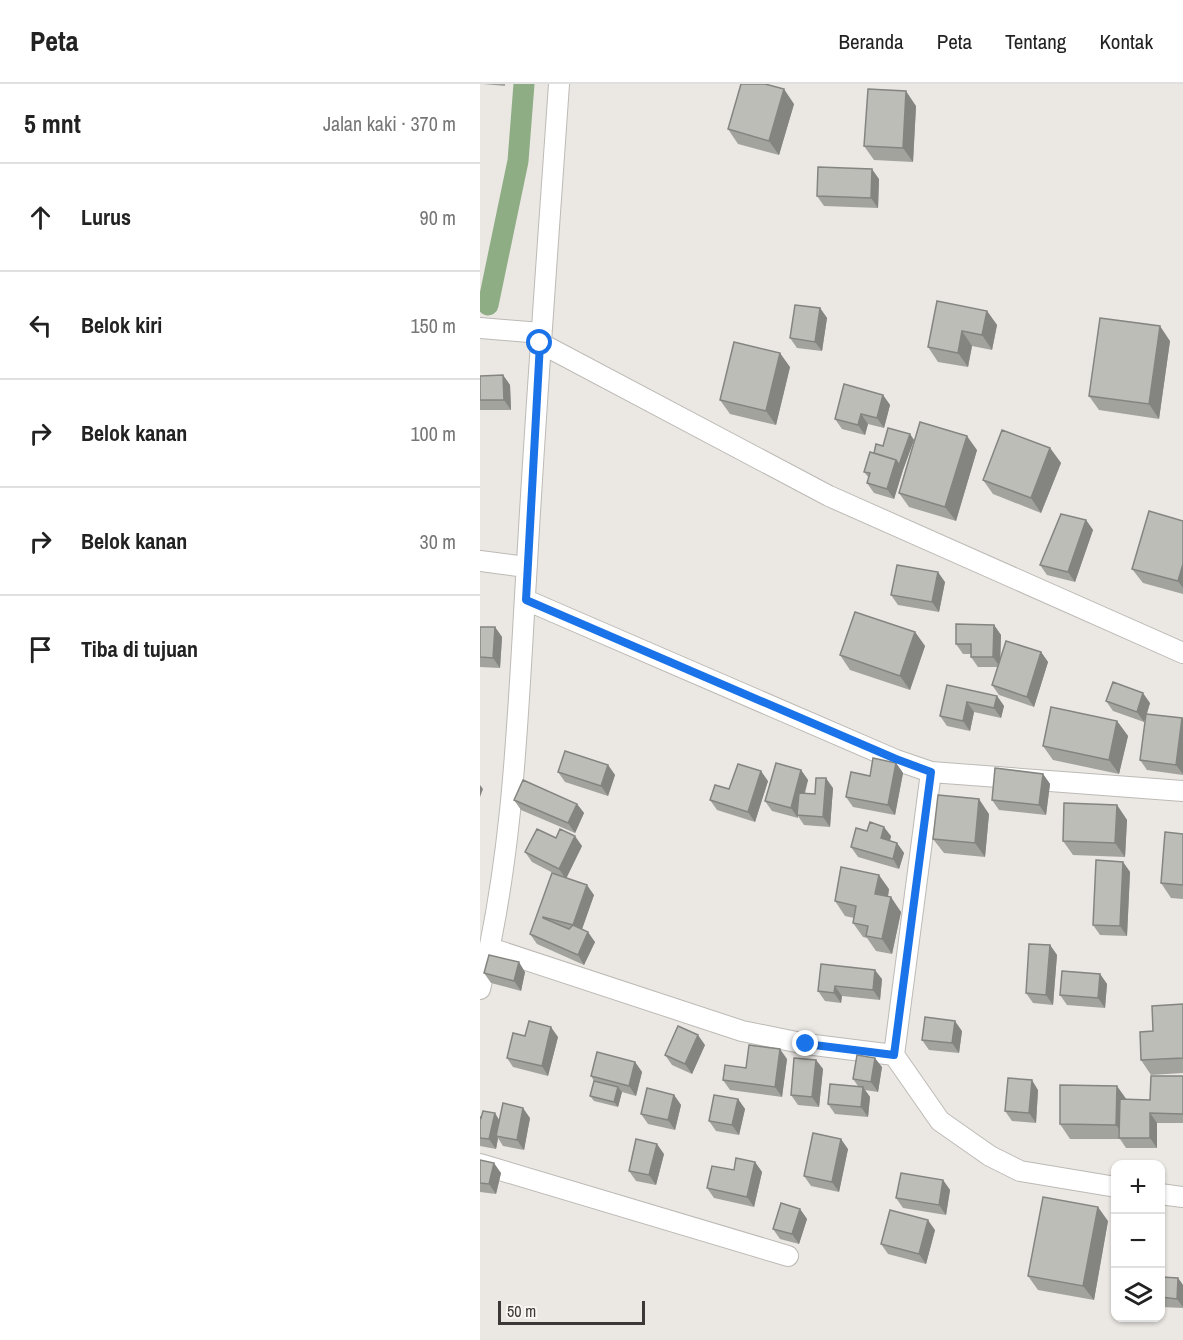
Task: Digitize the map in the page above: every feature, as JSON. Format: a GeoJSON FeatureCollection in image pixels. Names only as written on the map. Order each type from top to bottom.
{"type":"FeatureCollection","features":[{"type":"Feature","properties":{"kind":"street"},"geometry":{"type":"LineString","coordinates":[[480,989],[490,948],[508,837],[526,600],[526,567],[559,84]]}},
{"type":"Feature","properties":{"kind":"street"},"geometry":{"type":"LineString","coordinates":[[480,328],[541,338],[829,496],[1183,653]]}},
{"type":"Feature","properties":{"kind":"street"},"geometry":{"type":"LineString","coordinates":[[480,561],[526,567]]}},
{"type":"Feature","properties":{"kind":"street"},"geometry":{"type":"LineString","coordinates":[[526,600],[931,772],[1048,779],[1183,791]]}},
{"type":"Feature","properties":{"kind":"street"},"geometry":{"type":"LineString","coordinates":[[931,772],[894,1055],[940,1121],[990,1155],[1020,1171],[1111,1185]]}},
{"type":"Feature","properties":{"kind":"street"},"geometry":{"type":"LineString","coordinates":[[490,948],[742,1031],[806,1044],[894,1055]]}},
{"type":"Feature","properties":{"kind":"street"},"geometry":{"type":"LineString","coordinates":[[480,1164],[788,1256]]}},
{"type":"Feature","properties":{"kind":"street"},"geometry":{"type":"LineString","coordinates":[[1165,1195],[1183,1197]]}},
{"type":"Feature","properties":{"kind":"building"},"geometry":{"type":"Polygon","coordinates":[[[741,84],[765,84],[784,89],[769,141],[728,129],[741,84]]]}},
{"type":"Feature","properties":{"kind":"building"},"geometry":{"type":"Polygon","coordinates":[[[868,89],[906,91],[903,148],[864,146],[868,89]]]}},
{"type":"Feature","properties":{"kind":"building"},"geometry":{"type":"Polygon","coordinates":[[[818,167],[872,169],[871,198],[817,196],[818,167]]]}},
{"type":"Feature","properties":{"kind":"building"},"geometry":{"type":"Polygon","coordinates":[[[937,301],[987,311],[982,335],[962,331],[958,353],[928,347],[937,301]]]}},
{"type":"Feature","properties":{"kind":"building"},"geometry":{"type":"Polygon","coordinates":[[[795,305],[820,308],[815,342],[790,338],[795,305]]]}},
{"type":"Feature","properties":{"kind":"building"},"geometry":{"type":"Polygon","coordinates":[[[1100,318],[1160,326],[1149,404],[1089,396],[1100,318]]]}},
{"type":"Feature","properties":{"kind":"building"},"geometry":{"type":"Polygon","coordinates":[[[734,342],[780,353],[766,411],[720,400],[734,342]]]}},
{"type":"Feature","properties":{"kind":"building"},"geometry":{"type":"Polygon","coordinates":[[[503,375],[504,400],[480,400],[480,376],[503,375]]]}},
{"type":"Feature","properties":{"kind":"building"},"geometry":{"type":"Polygon","coordinates":[[[844,384],[883,395],[877,418],[861,414],[858,425],[835,419],[844,384]]]}},
{"type":"Feature","properties":{"kind":"building"},"geometry":{"type":"Polygon","coordinates":[[[920,422],[967,436],[945,507],[899,493],[920,422]]]}},
{"type":"Feature","properties":{"kind":"building"},"geometry":{"type":"Polygon","coordinates":[[[888,428],[910,434],[899,465],[896,460],[874,453],[876,444],[883,446],[888,428]]]}},
{"type":"Feature","properties":{"kind":"building"},"geometry":{"type":"Polygon","coordinates":[[[1002,430],[1050,448],[1031,498],[983,480],[1002,430]]]}},
{"type":"Feature","properties":{"kind":"building"},"geometry":{"type":"Polygon","coordinates":[[[870,452],[896,460],[887,489],[867,483],[870,473],[864,472],[870,452]]]}},
{"type":"Feature","properties":{"kind":"building"},"geometry":{"type":"Polygon","coordinates":[[[1149,511],[1183,521],[1183,564],[1178,581],[1132,569],[1149,511]]]}},
{"type":"Feature","properties":{"kind":"building"},"geometry":{"type":"Polygon","coordinates":[[[1061,514],[1086,520],[1068,572],[1040,565],[1061,514]]]}},
{"type":"Feature","properties":{"kind":"building"},"geometry":{"type":"Polygon","coordinates":[[[897,565],[938,572],[932,602],[891,595],[897,565]]]}},
{"type":"Feature","properties":{"kind":"building"},"geometry":{"type":"Polygon","coordinates":[[[855,612],[915,632],[900,676],[840,655],[855,612]]]}},
{"type":"Feature","properties":{"kind":"building"},"geometry":{"type":"Polygon","coordinates":[[[956,624],[994,625],[993,657],[971,657],[971,644],[956,644],[956,624]]]}},
{"type":"Feature","properties":{"kind":"building"},"geometry":{"type":"Polygon","coordinates":[[[480,627],[495,627],[493,658],[480,657],[480,627]]]}},
{"type":"Feature","properties":{"kind":"building"},"geometry":{"type":"Polygon","coordinates":[[[1006,641],[1041,652],[1027,697],[992,685],[1006,641]]]}},
{"type":"Feature","properties":{"kind":"building"},"geometry":{"type":"Polygon","coordinates":[[[1113,682],[1143,693],[1137,712],[1106,701],[1113,682]]]}},
{"type":"Feature","properties":{"kind":"building"},"geometry":{"type":"Polygon","coordinates":[[[947,685],[997,696],[994,708],[967,702],[963,721],[940,716],[947,685]]]}},
{"type":"Feature","properties":{"kind":"building"},"geometry":{"type":"Polygon","coordinates":[[[1051,707],[1117,721],[1109,760],[1043,746],[1051,707]]]}},
{"type":"Feature","properties":{"kind":"building"},"geometry":{"type":"Polygon","coordinates":[[[1146,714],[1182,718],[1176,765],[1140,760],[1146,714]]]}},
{"type":"Feature","properties":{"kind":"building"},"geometry":{"type":"Polygon","coordinates":[[[565,751],[608,765],[601,786],[558,772],[565,751]]]}},
{"type":"Feature","properties":{"kind":"building"},"geometry":{"type":"Polygon","coordinates":[[[873,758],[896,763],[888,805],[846,797],[851,772],[870,776],[873,758]]]}},
{"type":"Feature","properties":{"kind":"building"},"geometry":{"type":"Polygon","coordinates":[[[776,763],[801,770],[791,808],[765,801],[776,763]]]}},
{"type":"Feature","properties":{"kind":"building"},"geometry":{"type":"Polygon","coordinates":[[[738,764],[761,771],[748,812],[710,800],[715,785],[729,789],[738,764]]]}},
{"type":"Feature","properties":{"kind":"building"},"geometry":{"type":"Polygon","coordinates":[[[995,768],[1043,774],[1039,805],[992,800],[995,768]]]}},
{"type":"Feature","properties":{"kind":"building"},"geometry":{"type":"Polygon","coordinates":[[[816,778],[826,778],[823,817],[797,815],[799,793],[815,794],[816,778]]]}},
{"type":"Feature","properties":{"kind":"building"},"geometry":{"type":"Polygon","coordinates":[[[523,780],[577,804],[568,823],[514,800],[523,780]]]}},
{"type":"Feature","properties":{"kind":"building"},"geometry":{"type":"Polygon","coordinates":[[[938,795],[979,799],[975,843],[933,839],[938,795]]]}},
{"type":"Feature","properties":{"kind":"building"},"geometry":{"type":"Polygon","coordinates":[[[1064,803],[1117,805],[1115,843],[1063,841],[1064,803]]]}},
{"type":"Feature","properties":{"kind":"building"},"geometry":{"type":"Polygon","coordinates":[[[870,822],[884,827],[881,838],[897,843],[893,859],[851,847],[856,828],[867,831],[870,822]]]}},
{"type":"Feature","properties":{"kind":"building"},"geometry":{"type":"Polygon","coordinates":[[[537,829],[556,838],[560,829],[575,836],[559,869],[525,852],[537,829]]]}},
{"type":"Feature","properties":{"kind":"building"},"geometry":{"type":"Polygon","coordinates":[[[1165,832],[1183,834],[1183,885],[1161,883],[1165,832]]]}},
{"type":"Feature","properties":{"kind":"building"},"geometry":{"type":"Polygon","coordinates":[[[1096,860],[1123,862],[1120,926],[1093,925],[1096,860]]]}},
{"type":"Feature","properties":{"kind":"building"},"geometry":{"type":"Polygon","coordinates":[[[841,867],[879,875],[875,894],[891,897],[882,939],[866,936],[868,926],[853,923],[856,906],[835,901],[841,867]]]}},
{"type":"Feature","properties":{"kind":"building"},"geometry":{"type":"Polygon","coordinates":[[[552,873],[587,885],[573,925],[588,932],[578,955],[530,934],[552,873]],[[543,917],[543,918],[569,929],[573,925],[543,917]]]}},
{"type":"Feature","properties":{"kind":"building"},"geometry":{"type":"Polygon","coordinates":[[[1029,944],[1050,945],[1046,995],[1026,993],[1029,944]]]}},
{"type":"Feature","properties":{"kind":"building"},"geometry":{"type":"Polygon","coordinates":[[[489,955],[519,962],[514,981],[484,973],[489,955]]]}},
{"type":"Feature","properties":{"kind":"building"},"geometry":{"type":"Polygon","coordinates":[[[821,964],[875,970],[873,990],[835,986],[834,993],[818,991],[821,964]]]}},
{"type":"Feature","properties":{"kind":"building"},"geometry":{"type":"Polygon","coordinates":[[[1062,971],[1100,974],[1098,998],[1060,995],[1062,971]]]}},
{"type":"Feature","properties":{"kind":"building"},"geometry":{"type":"Polygon","coordinates":[[[1183,1004],[1183,1058],[1141,1060],[1140,1032],[1153,1031],[1152,1006],[1183,1004]]]}},
{"type":"Feature","properties":{"kind":"building"},"geometry":{"type":"Polygon","coordinates":[[[925,1017],[955,1021],[952,1043],[922,1040],[925,1017]]]}},
{"type":"Feature","properties":{"kind":"building"},"geometry":{"type":"Polygon","coordinates":[[[529,1021],[551,1027],[542,1066],[507,1058],[513,1033],[525,1036],[529,1021]]]}},
{"type":"Feature","properties":{"kind":"building"},"geometry":{"type":"Polygon","coordinates":[[[678,1026],[698,1035],[685,1064],[665,1055],[678,1026]]]}},
{"type":"Feature","properties":{"kind":"building"},"geometry":{"type":"Polygon","coordinates":[[[749,1045],[780,1049],[775,1087],[723,1080],[725,1065],[746,1068],[749,1045]]]}},
{"type":"Feature","properties":{"kind":"building"},"geometry":{"type":"Polygon","coordinates":[[[597,1052],[635,1062],[629,1086],[591,1076],[597,1052]]]}},
{"type":"Feature","properties":{"kind":"building"},"geometry":{"type":"Polygon","coordinates":[[[857,1055],[875,1058],[871,1082],[853,1079],[857,1055]]]}},
{"type":"Feature","properties":{"kind":"building"},"geometry":{"type":"Polygon","coordinates":[[[794,1058],[816,1060],[812,1097],[791,1095],[794,1058]]]}},
{"type":"Feature","properties":{"kind":"building"},"geometry":{"type":"Polygon","coordinates":[[[1151,1076],[1183,1076],[1183,1114],[1150,1113],[1150,1138],[1119,1138],[1120,1099],[1150,1100],[1151,1076]]]}},
{"type":"Feature","properties":{"kind":"building"},"geometry":{"type":"Polygon","coordinates":[[[1008,1078],[1032,1080],[1029,1113],[1005,1111],[1008,1078]]]}},
{"type":"Feature","properties":{"kind":"building"},"geometry":{"type":"Polygon","coordinates":[[[594,1081],[618,1087],[614,1102],[590,1096],[594,1081]]]}},
{"type":"Feature","properties":{"kind":"building"},"geometry":{"type":"Polygon","coordinates":[[[830,1084],[863,1087],[861,1107],[828,1104],[830,1084]]]}},
{"type":"Feature","properties":{"kind":"building"},"geometry":{"type":"Polygon","coordinates":[[[1060,1085],[1117,1086],[1116,1125],[1060,1124],[1060,1085]]]}},
{"type":"Feature","properties":{"kind":"building"},"geometry":{"type":"Polygon","coordinates":[[[647,1088],[674,1095],[668,1120],[641,1114],[647,1088]]]}},
{"type":"Feature","properties":{"kind":"building"},"geometry":{"type":"Polygon","coordinates":[[[714,1095],[738,1099],[732,1125],[709,1121],[714,1095]]]}},
{"type":"Feature","properties":{"kind":"building"},"geometry":{"type":"Polygon","coordinates":[[[503,1103],[523,1108],[517,1140],[496,1136],[503,1103]]]}},
{"type":"Feature","properties":{"kind":"building"},"geometry":{"type":"Polygon","coordinates":[[[483,1111],[495,1113],[489,1139],[480,1138],[480,1117],[483,1111]]]}},
{"type":"Feature","properties":{"kind":"building"},"geometry":{"type":"Polygon","coordinates":[[[813,1133],[841,1139],[832,1182],[804,1176],[813,1133]]]}},
{"type":"Feature","properties":{"kind":"building"},"geometry":{"type":"Polygon","coordinates":[[[636,1139],[657,1144],[649,1175],[629,1171],[636,1139]]]}},
{"type":"Feature","properties":{"kind":"building"},"geometry":{"type":"Polygon","coordinates":[[[736,1158],[755,1162],[747,1197],[707,1188],[712,1166],[734,1170],[736,1158]]]}},
{"type":"Feature","properties":{"kind":"building"},"geometry":{"type":"Polygon","coordinates":[[[480,1160],[494,1163],[489,1184],[480,1183],[480,1160]]]}},
{"type":"Feature","properties":{"kind":"building"},"geometry":{"type":"Polygon","coordinates":[[[901,1173],[943,1180],[939,1205],[896,1198],[901,1173]]]}},
{"type":"Feature","properties":{"kind":"building"},"geometry":{"type":"Polygon","coordinates":[[[1043,1197],[1098,1207],[1083,1286],[1028,1276],[1043,1197]]]}},
{"type":"Feature","properties":{"kind":"building"},"geometry":{"type":"Polygon","coordinates":[[[781,1203],[800,1209],[792,1234],[773,1229],[781,1203]]]}},
{"type":"Feature","properties":{"kind":"building"},"geometry":{"type":"Polygon","coordinates":[[[890,1210],[928,1220],[919,1254],[881,1244],[890,1210]]]}},
{"type":"Feature","properties":{"kind":"building"},"geometry":{"type":"Polygon","coordinates":[[[1165,1277],[1178,1278],[1177,1299],[1165,1298],[1165,1277]]]}},
{"type":"Feature","properties":{"kind":"waterway"},"geometry":{"type":"LineString","coordinates":[[488,305],[518,161],[524,84]]}},
{"type":"Feature","properties":{"kind":"route"},"geometry":{"type":"LineString","coordinates":[[540,343],[526,600],[931,772],[894,1055],[806,1044]]}}]}
